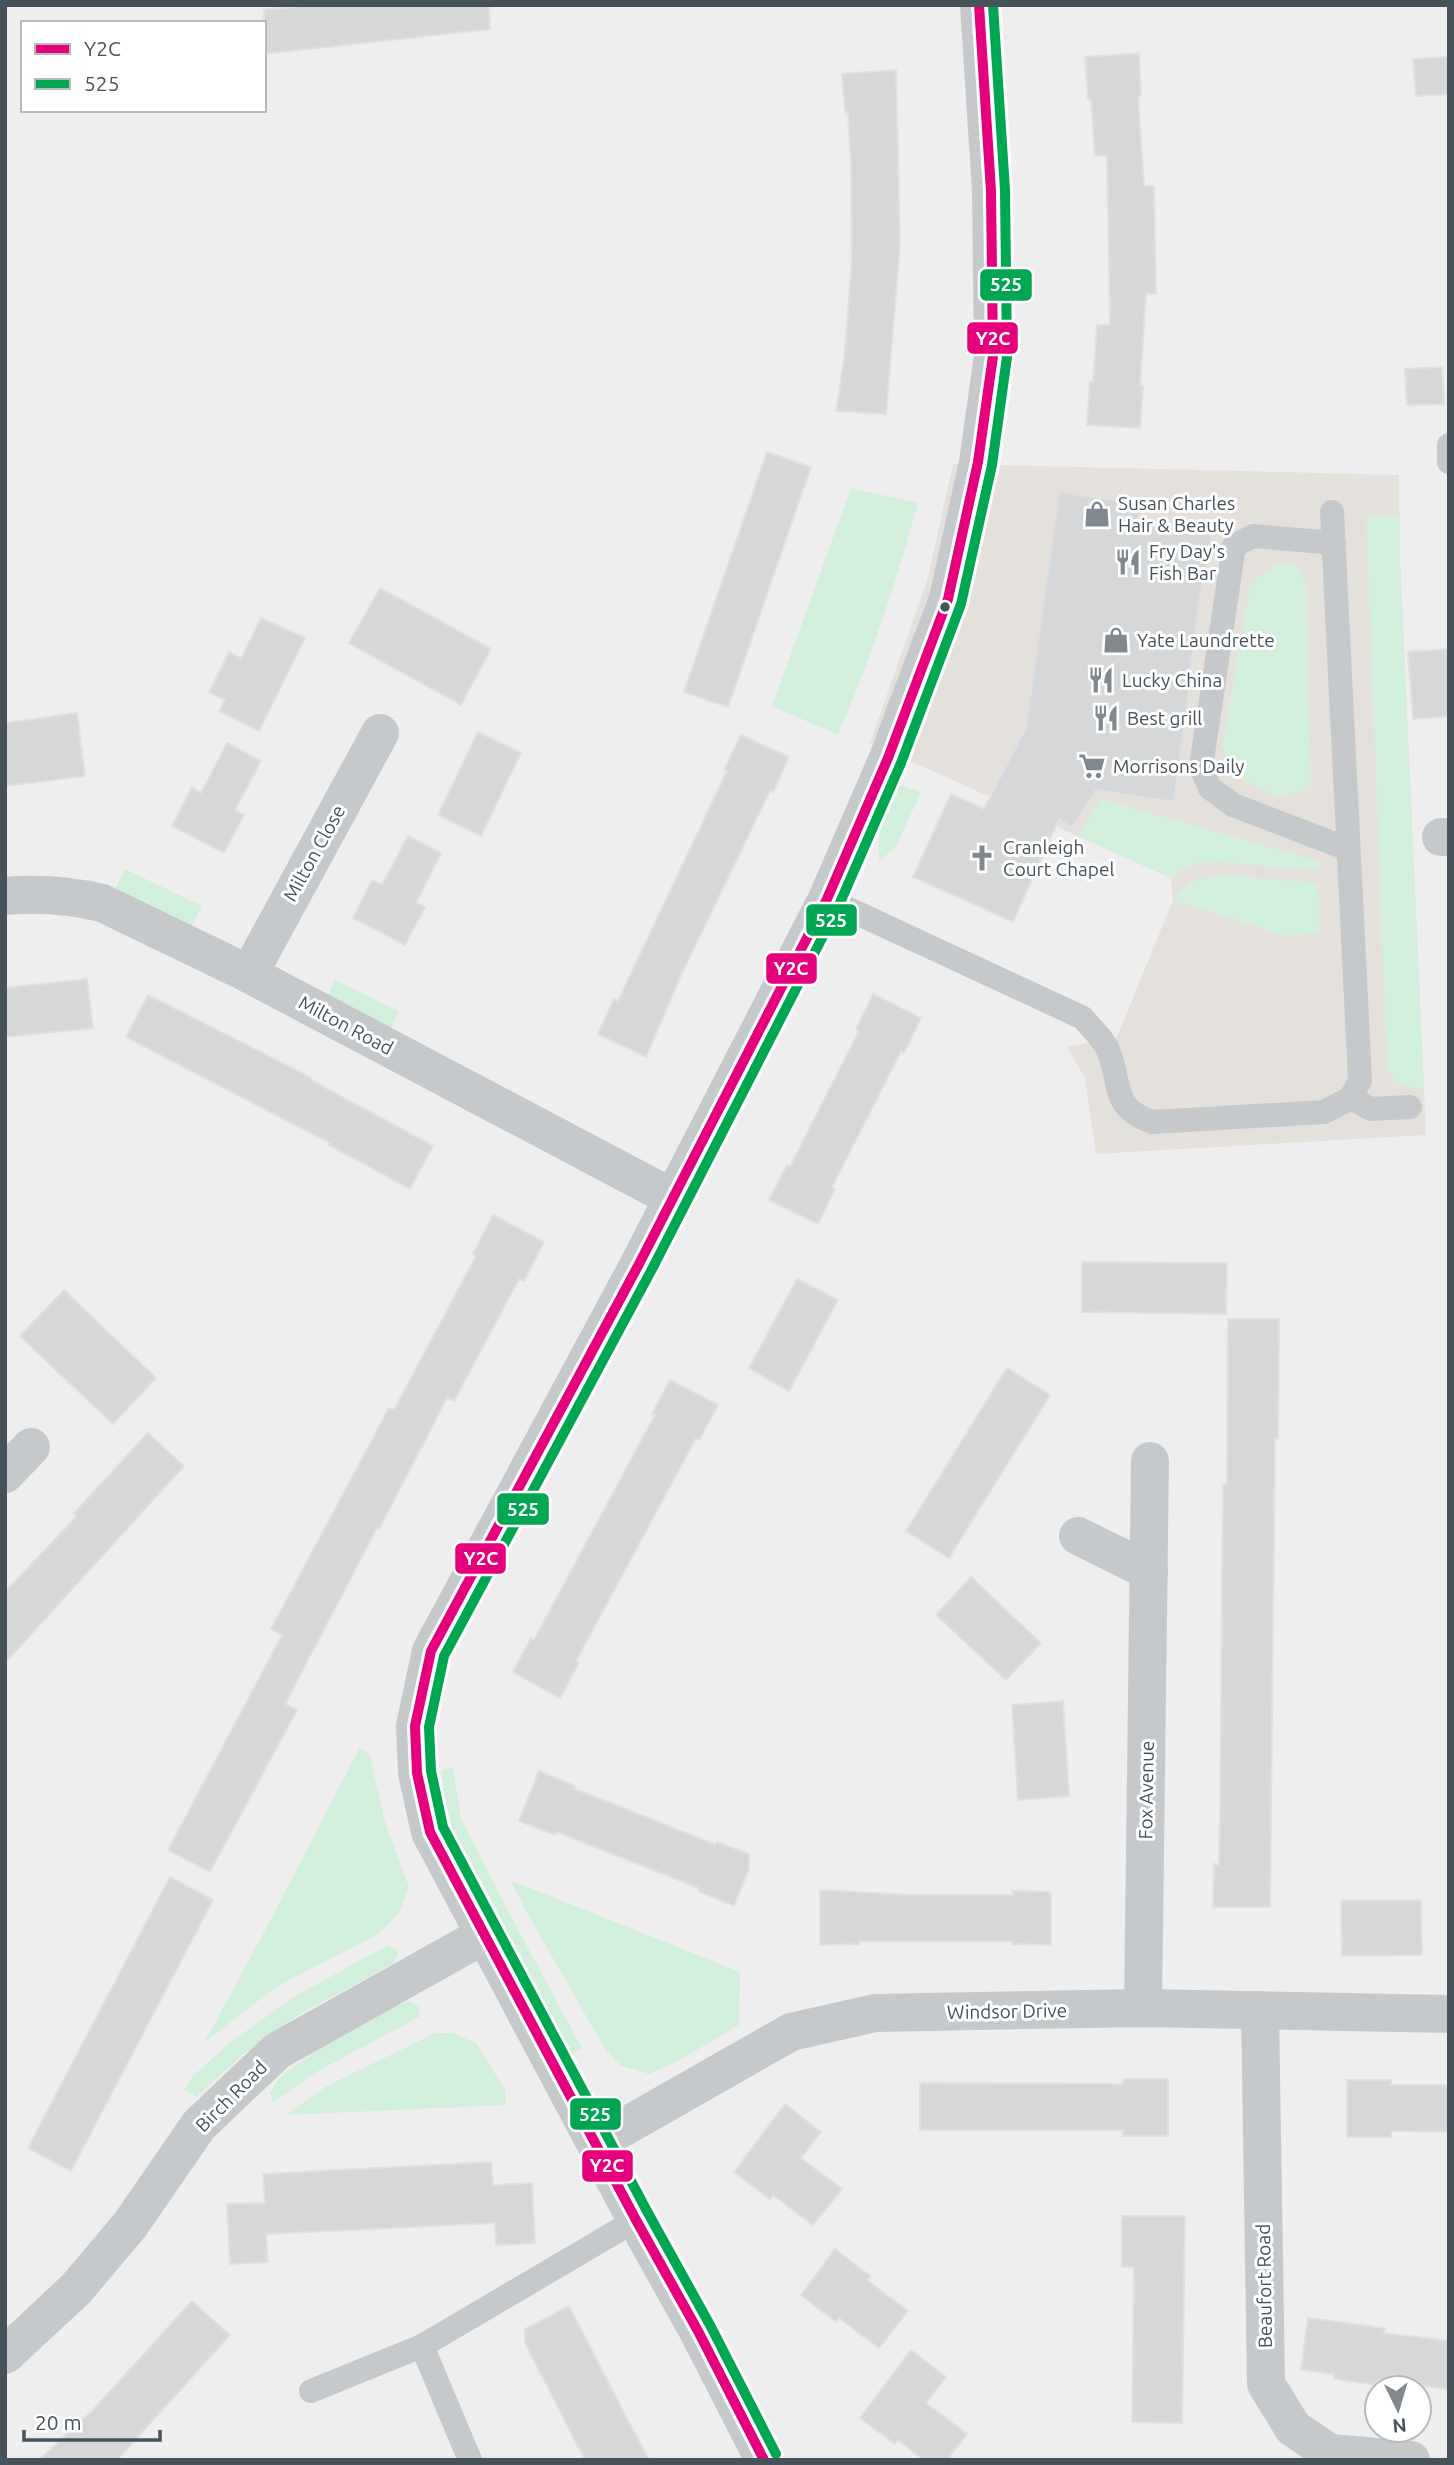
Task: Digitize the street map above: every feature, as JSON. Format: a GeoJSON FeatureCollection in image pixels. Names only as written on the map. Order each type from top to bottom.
{"type":"FeatureCollection","features":[{"type":"Feature","properties":{"kind":"street"},"geometry":{"type":"LineString","coordinates":[[764,2460],[698,2331],[636,2220],[430,1832],[417,1773],[415,1727],[430,1651],[673,1198],[827,899],[888,758],[948,599],[978,462],[993,356],[991,191],[979,5]]}},
{"type":"Feature","properties":{"kind":"street","name":"Milton Close"},"geometry":{"type":"LineString","coordinates":[[249,974],[380,733]]}},
{"type":"Feature","properties":{"kind":"street","name":"Milton Road"},"geometry":{"type":"LineString","coordinates":[[5,896],[49,894],[102,903],[249,974],[673,1198]]}},
{"type":"Feature","properties":{"kind":"street"},"geometry":{"type":"LineString","coordinates":[[5,1474],[32,1447]]}},
{"type":"Feature","properties":{"kind":"street","name":"Fox Avenue"},"geometry":{"type":"LineString","coordinates":[[1143,2008],[1150,1461]]}},
{"type":"Feature","properties":{"kind":"street"},"geometry":{"type":"LineString","coordinates":[[1078,1536],[1149,1571]]}},
{"type":"Feature","properties":{"kind":"street","name":"Birch Road"},"geometry":{"type":"LineString","coordinates":[[5,2355],[76,2289],[130,2225],[199,2125],[277,2051],[486,1934]]}},
{"type":"Feature","properties":{"kind":"street","name":"Windsor Drive"},"geometry":{"type":"LineString","coordinates":[[596,2143],[791,2032],[875,2013],[1143,2008],[1449,2014]]}},
{"type":"Feature","properties":{"kind":"street","name":"Beaufort Road"},"geometry":{"type":"LineString","coordinates":[[1260,2010],[1266,2385],[1293,2428],[1330,2453],[1411,2460]]}},
{"type":"Feature","properties":{"kind":"lane"},"geometry":{"type":"LineString","coordinates":[[1449,445],[1449,462]]}},
{"type":"Feature","properties":{"kind":"lane"},"geometry":{"type":"LineString","coordinates":[[827,899],[1083,1018],[1109,1050],[1122,1100],[1135,1116],[1153,1122],[1324,1112],[1351,1098],[1360,1080],[1332,512]]}},
{"type":"Feature","properties":{"kind":"lane"},"geometry":{"type":"LineString","coordinates":[[1334,543],[1252,536],[1234,546],[1201,767],[1210,788],[1233,805],[1348,849]]}},
{"type":"Feature","properties":{"kind":"lane"},"geometry":{"type":"LineString","coordinates":[[1351,1098],[1371,1109],[1410,1107]]}},
{"type":"Feature","properties":{"kind":"lane"},"geometry":{"type":"LineString","coordinates":[[311,2391],[422,2346],[636,2220]]}},
{"type":"Feature","properties":{"kind":"lane"},"geometry":{"type":"LineString","coordinates":[[422,2346],[470,2460]]}},
{"type":"Feature","properties":{"kind":"shaded area"},"geometry":{"type":"Polygon","coordinates":[[[953,464],[1399,475],[1400,559],[1426,1135],[1096,1154],[1085,1078],[1067,1047],[1117,1037],[1173,900],[1171,878],[870,743],[927,581],[953,464]]]}},
{"type":"Feature","properties":{"kind":"green space"},"geometry":{"type":"Polygon","coordinates":[[[851,488],[918,503],[882,620],[838,735],[772,706],[851,488]]]}},
{"type":"Feature","properties":{"kind":"green space"},"geometry":{"type":"Polygon","coordinates":[[[1400,516],[1424,1089],[1397,1084],[1387,1068],[1366,518],[1400,516]]]}},
{"type":"Feature","properties":{"kind":"green space"},"geometry":{"type":"Polygon","coordinates":[[[1293,564],[1306,582],[1311,782],[1302,792],[1274,796],[1238,776],[1222,748],[1250,585],[1273,566],[1293,564]]]}},
{"type":"Feature","properties":{"kind":"green space"},"geometry":{"type":"Polygon","coordinates":[[[900,785],[921,792],[896,847],[879,861],[879,834],[900,785]]]}},
{"type":"Feature","properties":{"kind":"green space"},"geometry":{"type":"Polygon","coordinates":[[[1101,799],[1318,861],[1317,869],[1221,862],[1196,863],[1180,870],[1171,878],[1078,836],[1101,799]]]}},
{"type":"Feature","properties":{"kind":"green space"},"geometry":{"type":"Polygon","coordinates":[[[125,869],[202,906],[191,927],[115,889],[125,869]]]}},
{"type":"Feature","properties":{"kind":"green space"},"geometry":{"type":"Polygon","coordinates":[[[1222,875],[1318,883],[1320,934],[1283,935],[1173,900],[1190,882],[1222,875]]]}},
{"type":"Feature","properties":{"kind":"green space"},"geometry":{"type":"Polygon","coordinates":[[[335,980],[399,1011],[389,1032],[325,1000],[335,980]]]}},
{"type":"Feature","properties":{"kind":"green space"},"geometry":{"type":"Polygon","coordinates":[[[359,1749],[369,1753],[386,1826],[409,1887],[399,1913],[380,1933],[276,1987],[204,2043],[271,1919],[359,1749]]]}},
{"type":"Feature","properties":{"kind":"green space"},"geometry":{"type":"Polygon","coordinates":[[[453,1767],[461,1818],[582,2048],[571,2055],[448,1825],[441,1770],[453,1767]]]}},
{"type":"Feature","properties":{"kind":"green space"},"geometry":{"type":"Polygon","coordinates":[[[510,1880],[740,1972],[739,2025],[676,2062],[649,2074],[621,2066],[605,2049],[510,1880]]]}},
{"type":"Feature","properties":{"kind":"green space"},"geometry":{"type":"Polygon","coordinates":[[[388,1945],[399,1951],[394,1963],[300,2014],[242,2055],[196,2097],[184,2090],[192,2077],[228,2044],[292,1998],[388,1945]]]}},
{"type":"Feature","properties":{"kind":"green space"},"geometry":{"type":"Polygon","coordinates":[[[410,2001],[419,2007],[419,2017],[318,2071],[273,2102],[270,2093],[290,2069],[361,2024],[410,2001]]]}},
{"type":"Feature","properties":{"kind":"green space"},"geometry":{"type":"Polygon","coordinates":[[[435,2033],[453,2033],[476,2043],[505,2090],[506,2105],[286,2115],[325,2087],[435,2033]]]}},
{"type":"Feature","properties":{"kind":"building"},"geometry":{"type":"Polygon","coordinates":[[[310,5],[489,5],[490,29],[266,54],[264,10],[310,5]]]}},
{"type":"Feature","properties":{"kind":"building"},"geometry":{"type":"Polygon","coordinates":[[[1139,53],[1141,96],[1138,96],[1144,186],[1154,186],[1156,294],[1146,294],[1140,428],[1087,425],[1097,325],[1110,325],[1107,155],[1095,156],[1085,57],[1139,53]]]}},
{"type":"Feature","properties":{"kind":"building"},"geometry":{"type":"Polygon","coordinates":[[[1449,57],[1449,94],[1416,96],[1413,59],[1449,57]]]}},
{"type":"Feature","properties":{"kind":"building"},"geometry":{"type":"Polygon","coordinates":[[[896,70],[900,245],[886,414],[836,411],[844,360],[852,261],[851,163],[848,112],[845,112],[842,74],[896,70]]]}},
{"type":"Feature","properties":{"kind":"building"},"geometry":{"type":"Polygon","coordinates":[[[1442,367],[1444,404],[1407,405],[1405,369],[1442,367]]]}},
{"type":"Feature","properties":{"kind":"building"},"geometry":{"type":"Polygon","coordinates":[[[767,452],[811,467],[728,707],[684,692],[767,452]]]}},
{"type":"Feature","properties":{"kind":"building"},"geometry":{"type":"Polygon","coordinates":[[[1059,492],[1140,504],[1137,524],[1212,535],[1188,682],[1190,683],[1174,802],[1096,790],[1072,827],[1059,819],[1013,922],[913,877],[951,794],[984,809],[1026,727],[1059,492]]]}},
{"type":"Feature","properties":{"kind":"building"},"geometry":{"type":"Polygon","coordinates":[[[380,588],[491,649],[461,705],[349,643],[380,588]]]}},
{"type":"Feature","properties":{"kind":"building"},"geometry":{"type":"Polygon","coordinates":[[[261,618],[305,638],[259,731],[219,711],[225,700],[209,692],[229,652],[241,658],[261,618]]]}},
{"type":"Feature","properties":{"kind":"building"},"geometry":{"type":"Polygon","coordinates":[[[1449,649],[1449,716],[1413,719],[1408,652],[1449,649]]]}},
{"type":"Feature","properties":{"kind":"building"},"geometry":{"type":"Polygon","coordinates":[[[77,713],[85,776],[5,786],[5,723],[77,713]]]}},
{"type":"Feature","properties":{"kind":"building"},"geometry":{"type":"Polygon","coordinates":[[[478,732],[521,753],[481,836],[438,815],[478,732]]]}},
{"type":"Feature","properties":{"kind":"building"},"geometry":{"type":"Polygon","coordinates":[[[741,735],[789,757],[681,975],[646,1057],[598,1034],[614,999],[618,1001],[727,771],[724,770],[741,735]]]}},
{"type":"Feature","properties":{"kind":"building"},"geometry":{"type":"Polygon","coordinates":[[[227,743],[261,761],[235,810],[244,815],[224,853],[172,826],[192,787],[201,793],[227,743]]]}},
{"type":"Feature","properties":{"kind":"building"},"geometry":{"type":"Polygon","coordinates":[[[408,836],[441,853],[416,903],[425,907],[405,945],[353,918],[372,880],[382,885],[408,836]]]}},
{"type":"Feature","properties":{"kind":"building"},"geometry":{"type":"Polygon","coordinates":[[[87,979],[93,1028],[5,1037],[5,988],[87,979]]]}},
{"type":"Feature","properties":{"kind":"building"},"geometry":{"type":"Polygon","coordinates":[[[873,994],[921,1018],[904,1053],[901,1051],[832,1187],[835,1189],[818,1224],[769,1200],[787,1165],[790,1167],[859,1031],[856,1029],[873,994]]]}},
{"type":"Feature","properties":{"kind":"building"},"geometry":{"type":"Polygon","coordinates":[[[148,995],[312,1078],[311,1080],[433,1146],[410,1189],[329,1145],[330,1143],[126,1037],[148,995]]]}},
{"type":"Feature","properties":{"kind":"building"},"geometry":{"type":"Polygon","coordinates":[[[493,1215],[544,1242],[524,1281],[519,1279],[454,1401],[447,1398],[379,1529],[377,1528],[285,1704],[297,1710],[210,1872],[168,1850],[282,1635],[271,1629],[389,1408],[394,1410],[476,1256],[473,1254],[493,1215]]]}},
{"type":"Feature","properties":{"kind":"building"},"geometry":{"type":"Polygon","coordinates":[[[1082,1262],[1227,1263],[1226,1314],[1082,1312],[1082,1262]]]}},
{"type":"Feature","properties":{"kind":"building"},"geometry":{"type":"Polygon","coordinates":[[[797,1279],[838,1300],[789,1391],[749,1368],[797,1279]]]}},
{"type":"Feature","properties":{"kind":"building"},"geometry":{"type":"Polygon","coordinates":[[[64,1290],[156,1378],[113,1424],[20,1336],[64,1290]]]}},
{"type":"Feature","properties":{"kind":"building"},"geometry":{"type":"Polygon","coordinates":[[[1228,1319],[1279,1319],[1278,1438],[1275,1438],[1270,1907],[1213,1907],[1214,1864],[1219,1865],[1223,1484],[1227,1484],[1228,1319]]]}},
{"type":"Feature","properties":{"kind":"building"},"geometry":{"type":"Polygon","coordinates":[[[1007,1368],[1050,1395],[949,1558],[906,1531],[1007,1368]]]}},
{"type":"Feature","properties":{"kind":"building"},"geometry":{"type":"Polygon","coordinates":[[[670,1380],[718,1405],[699,1440],[696,1438],[576,1661],[579,1663],[560,1698],[513,1672],[531,1638],[534,1640],[655,1415],[652,1414],[670,1380]]]}},
{"type":"Feature","properties":{"kind":"building"},"geometry":{"type":"Polygon","coordinates":[[[148,1433],[184,1466],[5,1663],[5,1592],[77,1516],[74,1513],[148,1433]]]}},
{"type":"Feature","properties":{"kind":"building"},"geometry":{"type":"Polygon","coordinates":[[[971,1577],[1041,1643],[1006,1680],[936,1615],[971,1577]]]}},
{"type":"Feature","properties":{"kind":"building"},"geometry":{"type":"Polygon","coordinates":[[[1063,1701],[1069,1796],[1018,1800],[1012,1705],[1063,1701]]]}},
{"type":"Feature","properties":{"kind":"building"},"geometry":{"type":"Polygon","coordinates":[[[539,1771],[575,1786],[574,1789],[716,1845],[717,1842],[749,1854],[749,1869],[734,1906],[698,1891],[699,1888],[557,1832],[555,1835],[519,1821],[539,1771]]]}},
{"type":"Feature","properties":{"kind":"building"},"geometry":{"type":"Polygon","coordinates":[[[170,1877],[213,1900],[71,2171],[28,2148],[170,1877]]]}},
{"type":"Feature","properties":{"kind":"building"},"geometry":{"type":"Polygon","coordinates":[[[820,1890],[910,1895],[1013,1895],[1012,1891],[1051,1892],[1051,1945],[1012,1944],[1012,1941],[859,1941],[859,1944],[820,1945],[820,1890]]]}},
{"type":"Feature","properties":{"kind":"building"},"geometry":{"type":"Polygon","coordinates":[[[1341,1900],[1421,1900],[1422,1955],[1342,1956],[1341,1900]]]}},
{"type":"Feature","properties":{"kind":"building"},"geometry":{"type":"Polygon","coordinates":[[[1124,2079],[1168,2079],[1168,2136],[1123,2136],[1123,2130],[920,2130],[920,2083],[1123,2084],[1124,2079]]]}},
{"type":"Feature","properties":{"kind":"building"},"geometry":{"type":"Polygon","coordinates":[[[1347,2080],[1391,2080],[1391,2085],[1449,2085],[1449,2132],[1391,2131],[1391,2137],[1347,2137],[1347,2080]]]}},
{"type":"Feature","properties":{"kind":"building"},"geometry":{"type":"Polygon","coordinates":[[[785,2104],[821,2132],[801,2158],[842,2189],[813,2225],[773,2195],[770,2199],[734,2172],[785,2104]]]}},
{"type":"Feature","properties":{"kind":"building"},"geometry":{"type":"Polygon","coordinates":[[[491,2162],[493,2185],[532,2183],[535,2243],[496,2245],[495,2223],[266,2234],[268,2262],[230,2264],[227,2204],[265,2203],[263,2174],[491,2162]]]}},
{"type":"Feature","properties":{"kind":"building"},"geometry":{"type":"Polygon","coordinates":[[[1122,2216],[1185,2216],[1182,2423],[1132,2422],[1134,2267],[1122,2267],[1122,2216]]]}},
{"type":"Feature","properties":{"kind":"building"},"geometry":{"type":"Polygon","coordinates":[[[835,2249],[870,2276],[867,2280],[908,2311],[879,2348],[839,2318],[836,2322],[801,2295],[835,2249]]]}},
{"type":"Feature","properties":{"kind":"building"},"geometry":{"type":"Polygon","coordinates":[[[192,2301],[230,2335],[117,2460],[39,2460],[94,2409],[192,2301]]]}},
{"type":"Feature","properties":{"kind":"building"},"geometry":{"type":"Polygon","coordinates":[[[569,2306],[649,2460],[585,2460],[525,2343],[525,2329],[569,2306]]]}},
{"type":"Feature","properties":{"kind":"building"},"geometry":{"type":"Polygon","coordinates":[[[1308,2318],[1385,2328],[1384,2333],[1449,2341],[1449,2389],[1433,2387],[1433,2374],[1363,2374],[1363,2383],[1334,2379],[1334,2374],[1301,2370],[1308,2318]]]}},
{"type":"Feature","properties":{"kind":"building"},"geometry":{"type":"Polygon","coordinates":[[[911,2350],[946,2377],[926,2403],[967,2434],[947,2460],[924,2460],[898,2440],[895,2444],[860,2418],[911,2350]]]}},
{"type":"Feature","properties":{"kind":"transit line","name":"Y2C"},"geometry":{"type":"LineString","coordinates":[[764,2460],[698,2331],[636,2220],[430,1832],[417,1773],[415,1726],[431,1651],[639,1264],[827,899],[888,758],[948,599],[978,462],[993,356],[991,191],[979,5]]}},
{"type":"Feature","properties":{"kind":"transit line","name":"525"},"geometry":{"type":"LineString","coordinates":[[776,2454],[710,2325],[443,1827],[431,1771],[429,1727],[444,1656],[651,1271],[839,905],[901,763],[961,604],[992,465],[1007,357],[1005,190],[993,5]]}},
{"type":"Feature","properties":{"kind":"place","name":"Susan Charles Hair & Beauty"},"geometry":{"type":"Point","coordinates":[1097,514]}},
{"type":"Feature","properties":{"kind":"place","name":"Fry Day's Fish Bar"},"geometry":{"type":"Point","coordinates":[1128,562]}},
{"type":"Feature","properties":{"kind":"place","name":"Yate Laundrette"},"geometry":{"type":"Point","coordinates":[1116,640]}},
{"type":"Feature","properties":{"kind":"place","name":"Lucky China"},"geometry":{"type":"Point","coordinates":[1101,680]}},
{"type":"Feature","properties":{"kind":"place","name":"Best grill"},"geometry":{"type":"Point","coordinates":[1106,718]}},
{"type":"Feature","properties":{"kind":"place","name":"Morrisons Daily"},"geometry":{"type":"Point","coordinates":[1092,766]}},
{"type":"Feature","properties":{"kind":"place","name":"Cranleigh Court Chapel"},"geometry":{"type":"Point","coordinates":[982,858]}}]}
